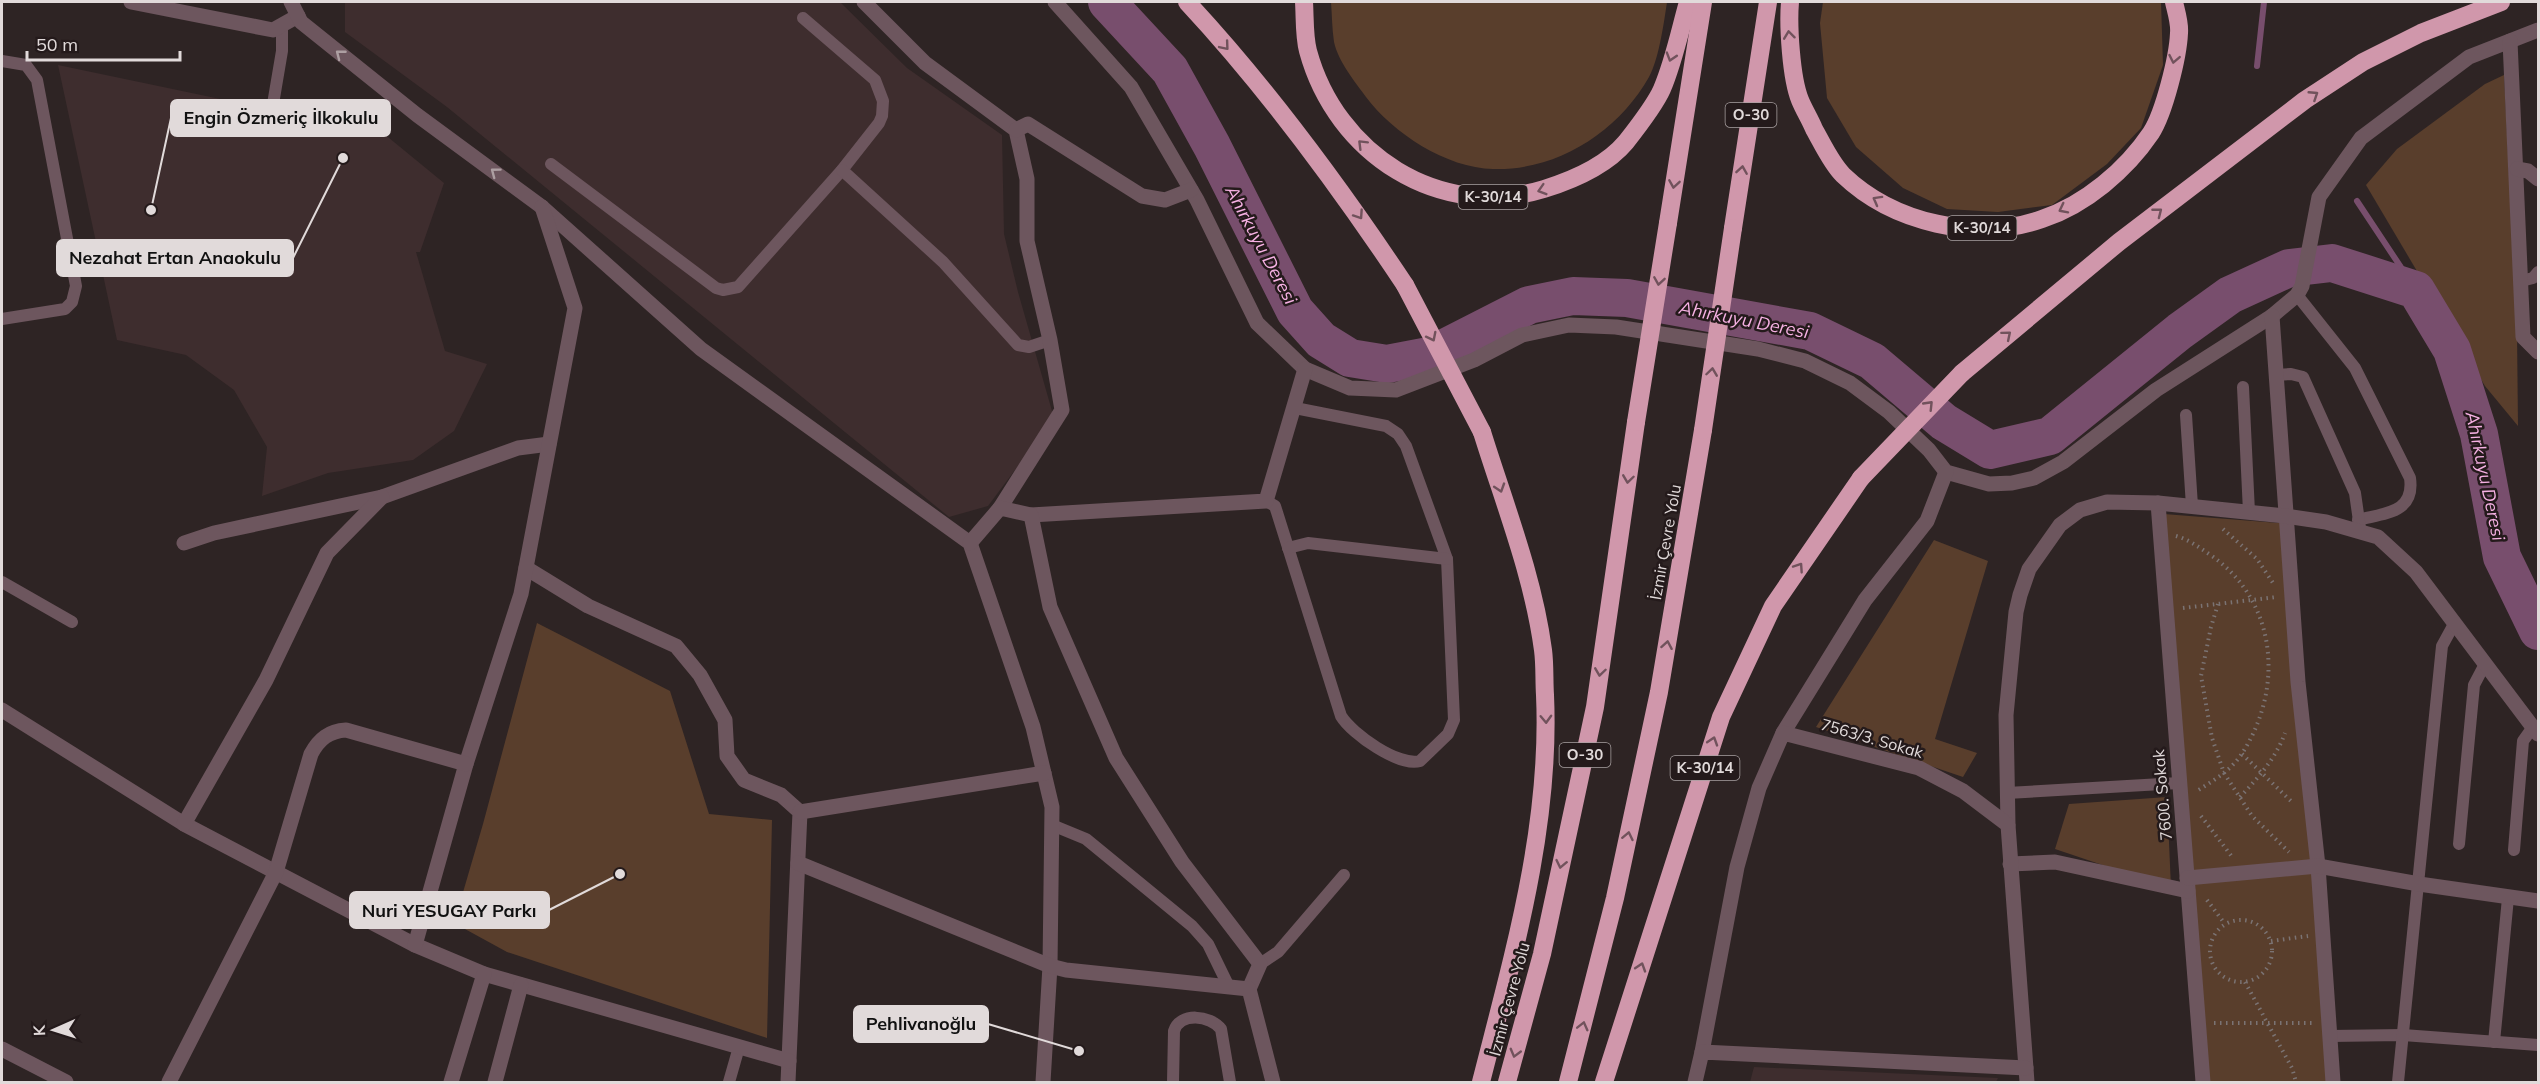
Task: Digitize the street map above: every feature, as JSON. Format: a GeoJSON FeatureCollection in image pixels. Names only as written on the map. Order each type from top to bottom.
{"type":"FeatureCollection","features":[{"type":"Feature","properties":{"kind":"highway"},"geometry":{"type":"LineString","coordinates":[[1187,2],[1286,119],[1352,205],[1406,285],[1482,432],[1528,583],[1543,650],[1546,727],[1542,800],[1523,914],[1482,1083]]}},
{"type":"Feature","properties":{"kind":"highway","name":"K-30/14"},"geometry":{"type":"LineString","coordinates":[[1304,2],[1308,51],[1332,109],[1363,146],[1406,178],[1445,192],[1492,197],[1532,193],[1573,180],[1596,166],[1625,143],[1662,90],[1688,2]]}},
{"type":"Feature","properties":{"kind":"highway","name":"İzmir Çevre Yolu"},"geometry":{"type":"LineString","coordinates":[[1508,1083],[1542,954],[1595,707],[1636,422],[1703,2]]}},
{"type":"Feature","properties":{"kind":"highway","name":"İzmir Çevre Yolu"},"geometry":{"type":"LineString","coordinates":[[1568,1083],[1615,898],[1659,692],[1703,430],[1768,2]]}},
{"type":"Feature","properties":{"kind":"highway","name":"K-30/14"},"geometry":{"type":"LineString","coordinates":[[1790,2],[1788,27],[1799,98],[1819,138],[1842,173],[1870,196],[1908,216],[1953,228],[1995,228],[2042,219],[2083,199],[2118,173],[2152,132],[2169,86],[2180,32],[2174,2]]}},
{"type":"Feature","properties":{"kind":"highway","name":"K-30/14"},"geometry":{"type":"LineString","coordinates":[[1604,1083],[1721,717],[1773,606],[1861,478],[1962,373],[2119,242],[2306,100],[2363,62],[2500,2]]}},
{"type":"Feature","properties":{"kind":"street"},"geometry":{"type":"LineString","coordinates":[[131,2],[179,6],[273,30],[298,16]]}},
{"type":"Feature","properties":{"kind":"street"},"geometry":{"type":"LineString","coordinates":[[291,2],[301,22],[417,115],[542,207],[701,349],[970,543],[1033,727],[1052,807],[1050,966],[1042,1083]]}},
{"type":"Feature","properties":{"kind":"street"},"geometry":{"type":"LineString","coordinates":[[864,2],[925,63],[1016,130],[1027,179],[1027,241],[1050,340],[1062,411],[1000,508],[970,543]]}},
{"type":"Feature","properties":{"kind":"street"},"geometry":{"type":"LineString","coordinates":[[1055,2],[1131,87],[1191,190],[1257,323],[1305,369],[1350,388],[1396,390],[1474,360],[1522,335],[1569,325],[1616,327],[1758,349],[1805,361],[1850,382],[1897,419],[1929,450],[1946,472],[1989,484],[2012,483],[2034,478],[2063,462],[2156,390],[2272,316],[2299,291],[2319,197],[2361,138],[2469,57],[2538,30]]}},
{"type":"Feature","properties":{"kind":"street"},"geometry":{"type":"LineString","coordinates":[[2510,41],[2523,337],[2538,352]]}},
{"type":"Feature","properties":{"kind":"street"},"geometry":{"type":"LineString","coordinates":[[1016,130],[1028,123],[1142,196],[1165,200],[1191,190]]}},
{"type":"Feature","properties":{"kind":"street"},"geometry":{"type":"LineString","coordinates":[[2517,169],[2528,171],[2538,179]]}},
{"type":"Feature","properties":{"kind":"street"},"geometry":{"type":"LineString","coordinates":[[415,945],[466,764],[521,594],[575,308],[542,207]]}},
{"type":"Feature","properties":{"kind":"street"},"geometry":{"type":"LineString","coordinates":[[2272,316],[2298,682],[2318,866],[2333,1083]]}},
{"type":"Feature","properties":{"kind":"street"},"geometry":{"type":"LineString","coordinates":[[1000,508],[1031,515],[1266,501],[1305,369]]}},
{"type":"Feature","properties":{"kind":"street"},"geometry":{"type":"LineString","coordinates":[[184,543],[214,533],[382,497],[518,448],[549,444]]}},
{"type":"Feature","properties":{"kind":"street"},"geometry":{"type":"LineString","coordinates":[[1695,1083],[1737,867],[1759,788],[1783,733],[1865,600],[1927,521],[1946,472]]}},
{"type":"Feature","properties":{"kind":"street"},"geometry":{"type":"LineString","coordinates":[[184,824],[266,680],[327,553],[382,497]]}},
{"type":"Feature","properties":{"kind":"street"},"geometry":{"type":"LineString","coordinates":[[1702,1052],[2027,1075],[2008,825],[2006,715],[2013,635],[2016,612],[2029,568],[2060,525],[2080,510],[2107,502],[2158,503],[2359,526],[2378,537],[2416,572],[2536,730]]}},
{"type":"Feature","properties":{"kind":"street","name":"7600. Sokak"},"geometry":{"type":"LineString","coordinates":[[2158,503],[2203,1083]]}},
{"type":"Feature","properties":{"kind":"street"},"geometry":{"type":"LineString","coordinates":[[1031,515],[1050,607],[1116,758],[1182,862],[1260,964],[1249,989],[1273,1083]]}},
{"type":"Feature","properties":{"kind":"street"},"geometry":{"type":"LineString","coordinates":[[526,568],[588,606],[676,646],[700,675],[724,720],[727,756],[744,780],[781,795],[800,812]]}},
{"type":"Feature","properties":{"kind":"street"},"geometry":{"type":"LineString","coordinates":[[2,710],[184,824],[415,945],[484,974],[789,1061]]}},
{"type":"Feature","properties":{"kind":"street"},"geometry":{"type":"LineString","coordinates":[[169,1083],[276,872],[311,754],[316,745],[329,734],[346,729],[466,764]]}},
{"type":"Feature","properties":{"kind":"street","name":"7563/3. Sokak"},"geometry":{"type":"LineString","coordinates":[[1783,733],[1919,768],[1963,791],[2008,825]]}},
{"type":"Feature","properties":{"kind":"street"},"geometry":{"type":"LineString","coordinates":[[800,812],[1044,773]]}},
{"type":"Feature","properties":{"kind":"street"},"geometry":{"type":"LineString","coordinates":[[788,1083],[800,812]]}},
{"type":"Feature","properties":{"kind":"street"},"geometry":{"type":"LineString","coordinates":[[2010,864],[2055,861],[2188,885],[2318,866],[2419,884],[2538,901]]}},
{"type":"Feature","properties":{"kind":"street"},"geometry":{"type":"LineString","coordinates":[[798,863],[1050,966],[1066,970],[1249,989]]}},
{"type":"Feature","properties":{"kind":"street"},"geometry":{"type":"LineString","coordinates":[[451,1083],[484,974]]}},
{"type":"Feature","properties":{"kind":"street"},"geometry":{"type":"LineString","coordinates":[[495,1083],[521,985]]}},
{"type":"Feature","properties":{"kind":"street"},"geometry":{"type":"LineString","coordinates":[[2,1049],[66,1083]]}},
{"type":"Feature","properties":{"kind":"lane"},"geometry":{"type":"LineString","coordinates":[[551,164],[716,288],[732,290],[744,283],[842,170],[879,123],[884,108],[882,93],[875,80],[803,18]]}},
{"type":"Feature","properties":{"kind":"lane"},"geometry":{"type":"LineString","coordinates":[[272,110],[282,51],[282,25]]}},
{"type":"Feature","properties":{"kind":"lane"},"geometry":{"type":"LineString","coordinates":[[2,61],[26,65],[37,80],[76,286],[72,302],[65,309],[2,319]]}},
{"type":"Feature","properties":{"kind":"lane"},"geometry":{"type":"LineString","coordinates":[[842,170],[943,262],[1018,345],[1029,347],[1050,340]]}},
{"type":"Feature","properties":{"kind":"lane"},"geometry":{"type":"LineString","coordinates":[[2521,281],[2533,279],[2538,272]]}},
{"type":"Feature","properties":{"kind":"lane"},"geometry":{"type":"LineString","coordinates":[[2276,375],[2291,374],[2303,377],[2355,493],[2359,526],[2401,507],[2410,495],[2410,478],[2355,368],[2299,291]]}},
{"type":"Feature","properties":{"kind":"lane"},"geometry":{"type":"LineString","coordinates":[[2242,387],[2249,512]]}},
{"type":"Feature","properties":{"kind":"lane"},"geometry":{"type":"LineString","coordinates":[[1266,501],[1275,506],[1341,716],[1354,733],[1409,763],[1425,758],[1448,734],[1455,720],[1447,559],[1406,446],[1398,434],[1386,426],[1295,408]]}},
{"type":"Feature","properties":{"kind":"lane"},"geometry":{"type":"LineString","coordinates":[[2186,415],[2192,506]]}},
{"type":"Feature","properties":{"kind":"lane"},"geometry":{"type":"LineString","coordinates":[[1288,548],[1308,543],[1447,559]]}},
{"type":"Feature","properties":{"kind":"lane"},"geometry":{"type":"LineString","coordinates":[[2,582],[72,622]]}},
{"type":"Feature","properties":{"kind":"lane"},"geometry":{"type":"LineString","coordinates":[[2398,1083],[2442,646],[2454,624]]}},
{"type":"Feature","properties":{"kind":"lane"},"geometry":{"type":"LineString","coordinates":[[2458,844],[2474,685],[2485,664]]}},
{"type":"Feature","properties":{"kind":"lane"},"geometry":{"type":"LineString","coordinates":[[2514,850],[2523,741],[2536,730]]}},
{"type":"Feature","properties":{"kind":"lane"},"geometry":{"type":"LineString","coordinates":[[2007,793],[2179,783]]}},
{"type":"Feature","properties":{"kind":"lane"},"geometry":{"type":"LineString","coordinates":[[1052,825],[1086,839],[1192,926],[1208,944],[1229,987]]}},
{"type":"Feature","properties":{"kind":"lane"},"geometry":{"type":"LineString","coordinates":[[1260,964],[1278,952],[1344,875]]}},
{"type":"Feature","properties":{"kind":"lane"},"geometry":{"type":"LineString","coordinates":[[2494,1042],[2508,898]]}},
{"type":"Feature","properties":{"kind":"lane"},"geometry":{"type":"LineString","coordinates":[[1173,1083],[1174,1031],[1177,1024],[1184,1018],[1207,1019],[1221,1029],[1230,1083]]}},
{"type":"Feature","properties":{"kind":"lane"},"geometry":{"type":"LineString","coordinates":[[2330,1036],[2403,1035],[2538,1045]]}},
{"type":"Feature","properties":{"kind":"lane"},"geometry":{"type":"LineString","coordinates":[[729,1083],[739,1047]]}},
{"type":"Feature","properties":{"kind":"path"},"geometry":{"type":"LineString","coordinates":[[2212,527],[2235,530]]}},
{"type":"Feature","properties":{"kind":"path"},"geometry":{"type":"LineString","coordinates":[[2223,529],[2257,559],[2275,586]]}},
{"type":"Feature","properties":{"kind":"path"},"geometry":{"type":"LineString","coordinates":[[2167,533],[2189,540],[2224,564],[2242,582],[2253,599],[2263,622],[2268,652],[2268,684],[2261,715],[2242,754],[2224,773],[2188,797]]}},
{"type":"Feature","properties":{"kind":"path"},"geometry":{"type":"LineString","coordinates":[[2166,609],[2285,596]]}},
{"type":"Feature","properties":{"kind":"path"},"geometry":{"type":"LineString","coordinates":[[2218,604],[2201,676],[2212,738],[2224,773],[2252,816],[2292,855]]}},
{"type":"Feature","properties":{"kind":"path"},"geometry":{"type":"LineString","coordinates":[[2240,797],[2262,773],[2281,743],[2288,724]]}},
{"type":"Feature","properties":{"kind":"path"},"geometry":{"type":"LineString","coordinates":[[2242,754],[2298,807],[2297,796]]}},
{"type":"Feature","properties":{"kind":"path"},"geometry":{"type":"LineString","coordinates":[[2199,814],[2237,861]]}},
{"type":"Feature","properties":{"kind":"path"},"geometry":{"type":"LineString","coordinates":[[2243,920],[2260,926],[2270,941],[2272,950],[2267,968],[2245,982],[2224,977],[2212,961],[2212,940],[2225,924],[2243,920]]}},
{"type":"Feature","properties":{"kind":"path"},"geometry":{"type":"LineString","coordinates":[[2270,941],[2312,936]]}},
{"type":"Feature","properties":{"kind":"path"},"geometry":{"type":"LineString","coordinates":[[2245,982],[2292,1068],[2296,1083]]}},
{"type":"Feature","properties":{"kind":"path"},"geometry":{"type":"LineString","coordinates":[[2207,1023],[2267,1021],[2318,1023]]}},
{"type":"Feature","properties":{"kind":"shaded area"},"geometry":{"type":"Polygon","coordinates":[[[345,2],[840,2],[907,68],[1002,135],[1004,234],[1054,418],[988,506],[949,517],[447,107],[345,32],[345,2]]]}},
{"type":"Feature","properties":{"kind":"shaded area"},"geometry":{"type":"Polygon","coordinates":[[[1331,2],[1667,2],[1661,40],[1653,69],[1636,97],[1621,115],[1603,131],[1562,155],[1517,168],[1493,169],[1475,167],[1439,155],[1406,135],[1377,110],[1352,78],[1336,49],[1331,2]]]}},
{"type":"Feature","properties":{"kind":"shaded area"},"geometry":{"type":"Polygon","coordinates":[[[1823,2],[2161,2],[2163,65],[2141,128],[2107,164],[2052,205],[1998,212],[1947,209],[1903,188],[1856,147],[1827,98],[1820,23],[1823,2]]]}},
{"type":"Feature","properties":{"kind":"shaded area"},"geometry":{"type":"Polygon","coordinates":[[[58,65],[383,133],[444,183],[420,252],[416,252],[445,351],[487,364],[454,431],[413,460],[328,473],[262,496],[267,447],[234,390],[186,355],[117,340],[58,65]]]}},
{"type":"Feature","properties":{"kind":"shaded area"},"geometry":{"type":"Polygon","coordinates":[[[2504,75],[2517,333],[2518,426],[2485,386],[2366,185],[2397,149],[2485,84],[2504,75]]]}},
{"type":"Feature","properties":{"kind":"shaded area"},"geometry":{"type":"Polygon","coordinates":[[[2164,514],[2290,524],[2333,1082],[2206,1082],[2164,514]]]}},
{"type":"Feature","properties":{"kind":"shaded area"},"geometry":{"type":"Polygon","coordinates":[[[1934,540],[1988,561],[1935,739],[1977,753],[1963,777],[1816,727],[1934,540]]]}},
{"type":"Feature","properties":{"kind":"shaded area"},"geometry":{"type":"Polygon","coordinates":[[[537,623],[670,691],[709,814],[772,820],[767,1038],[507,952],[454,923],[537,623]]]}},
{"type":"Feature","properties":{"kind":"shaded area"},"geometry":{"type":"Polygon","coordinates":[[[2167,797],[2171,888],[2055,849],[2069,804],[2167,797]]]}},
{"type":"Feature","properties":{"kind":"shaded area"},"geometry":{"type":"Polygon","coordinates":[[[1754,1067],[1998,1078],[1996,1082],[1750,1082],[1754,1067]]]}},
{"type":"Feature","properties":{"kind":"waterway","name":"Ahırkuyu Deresi"},"geometry":{"type":"LineString","coordinates":[[1107,2],[1170,70],[1212,146],[1295,311],[1321,340],[1350,358],[1387,364],[1429,356],[1529,305],[1573,296],[1627,298],[1810,331],[1872,361],[1944,422],[1990,450],[2050,436],[2180,331],[2230,295],[2289,268],[2332,263],[2416,290],[2452,350],[2479,434],[2502,557],[2538,631]]}},
{"type":"Feature","properties":{"kind":"waterway"},"geometry":{"type":"LineString","coordinates":[[2257,66],[2264,2]]}},
{"type":"Feature","properties":{"kind":"waterway"},"geometry":{"type":"LineString","coordinates":[[2357,201],[2416,290]]}},
{"type":"Feature","properties":{"kind":"place","name":"Nezahat Ertan Anaokulu"},"geometry":{"type":"Point","coordinates":[343,158]}},
{"type":"Feature","properties":{"kind":"place","name":"Engin Özmeriç İlkokulu"},"geometry":{"type":"Point","coordinates":[151,210]}},
{"type":"Feature","properties":{"kind":"place","name":"Nuri YESUGAY Parkı"},"geometry":{"type":"Point","coordinates":[620,874]}},
{"type":"Feature","properties":{"kind":"place","name":"Pehlivanoğlu"},"geometry":{"type":"Point","coordinates":[1079,1051]}}]}
